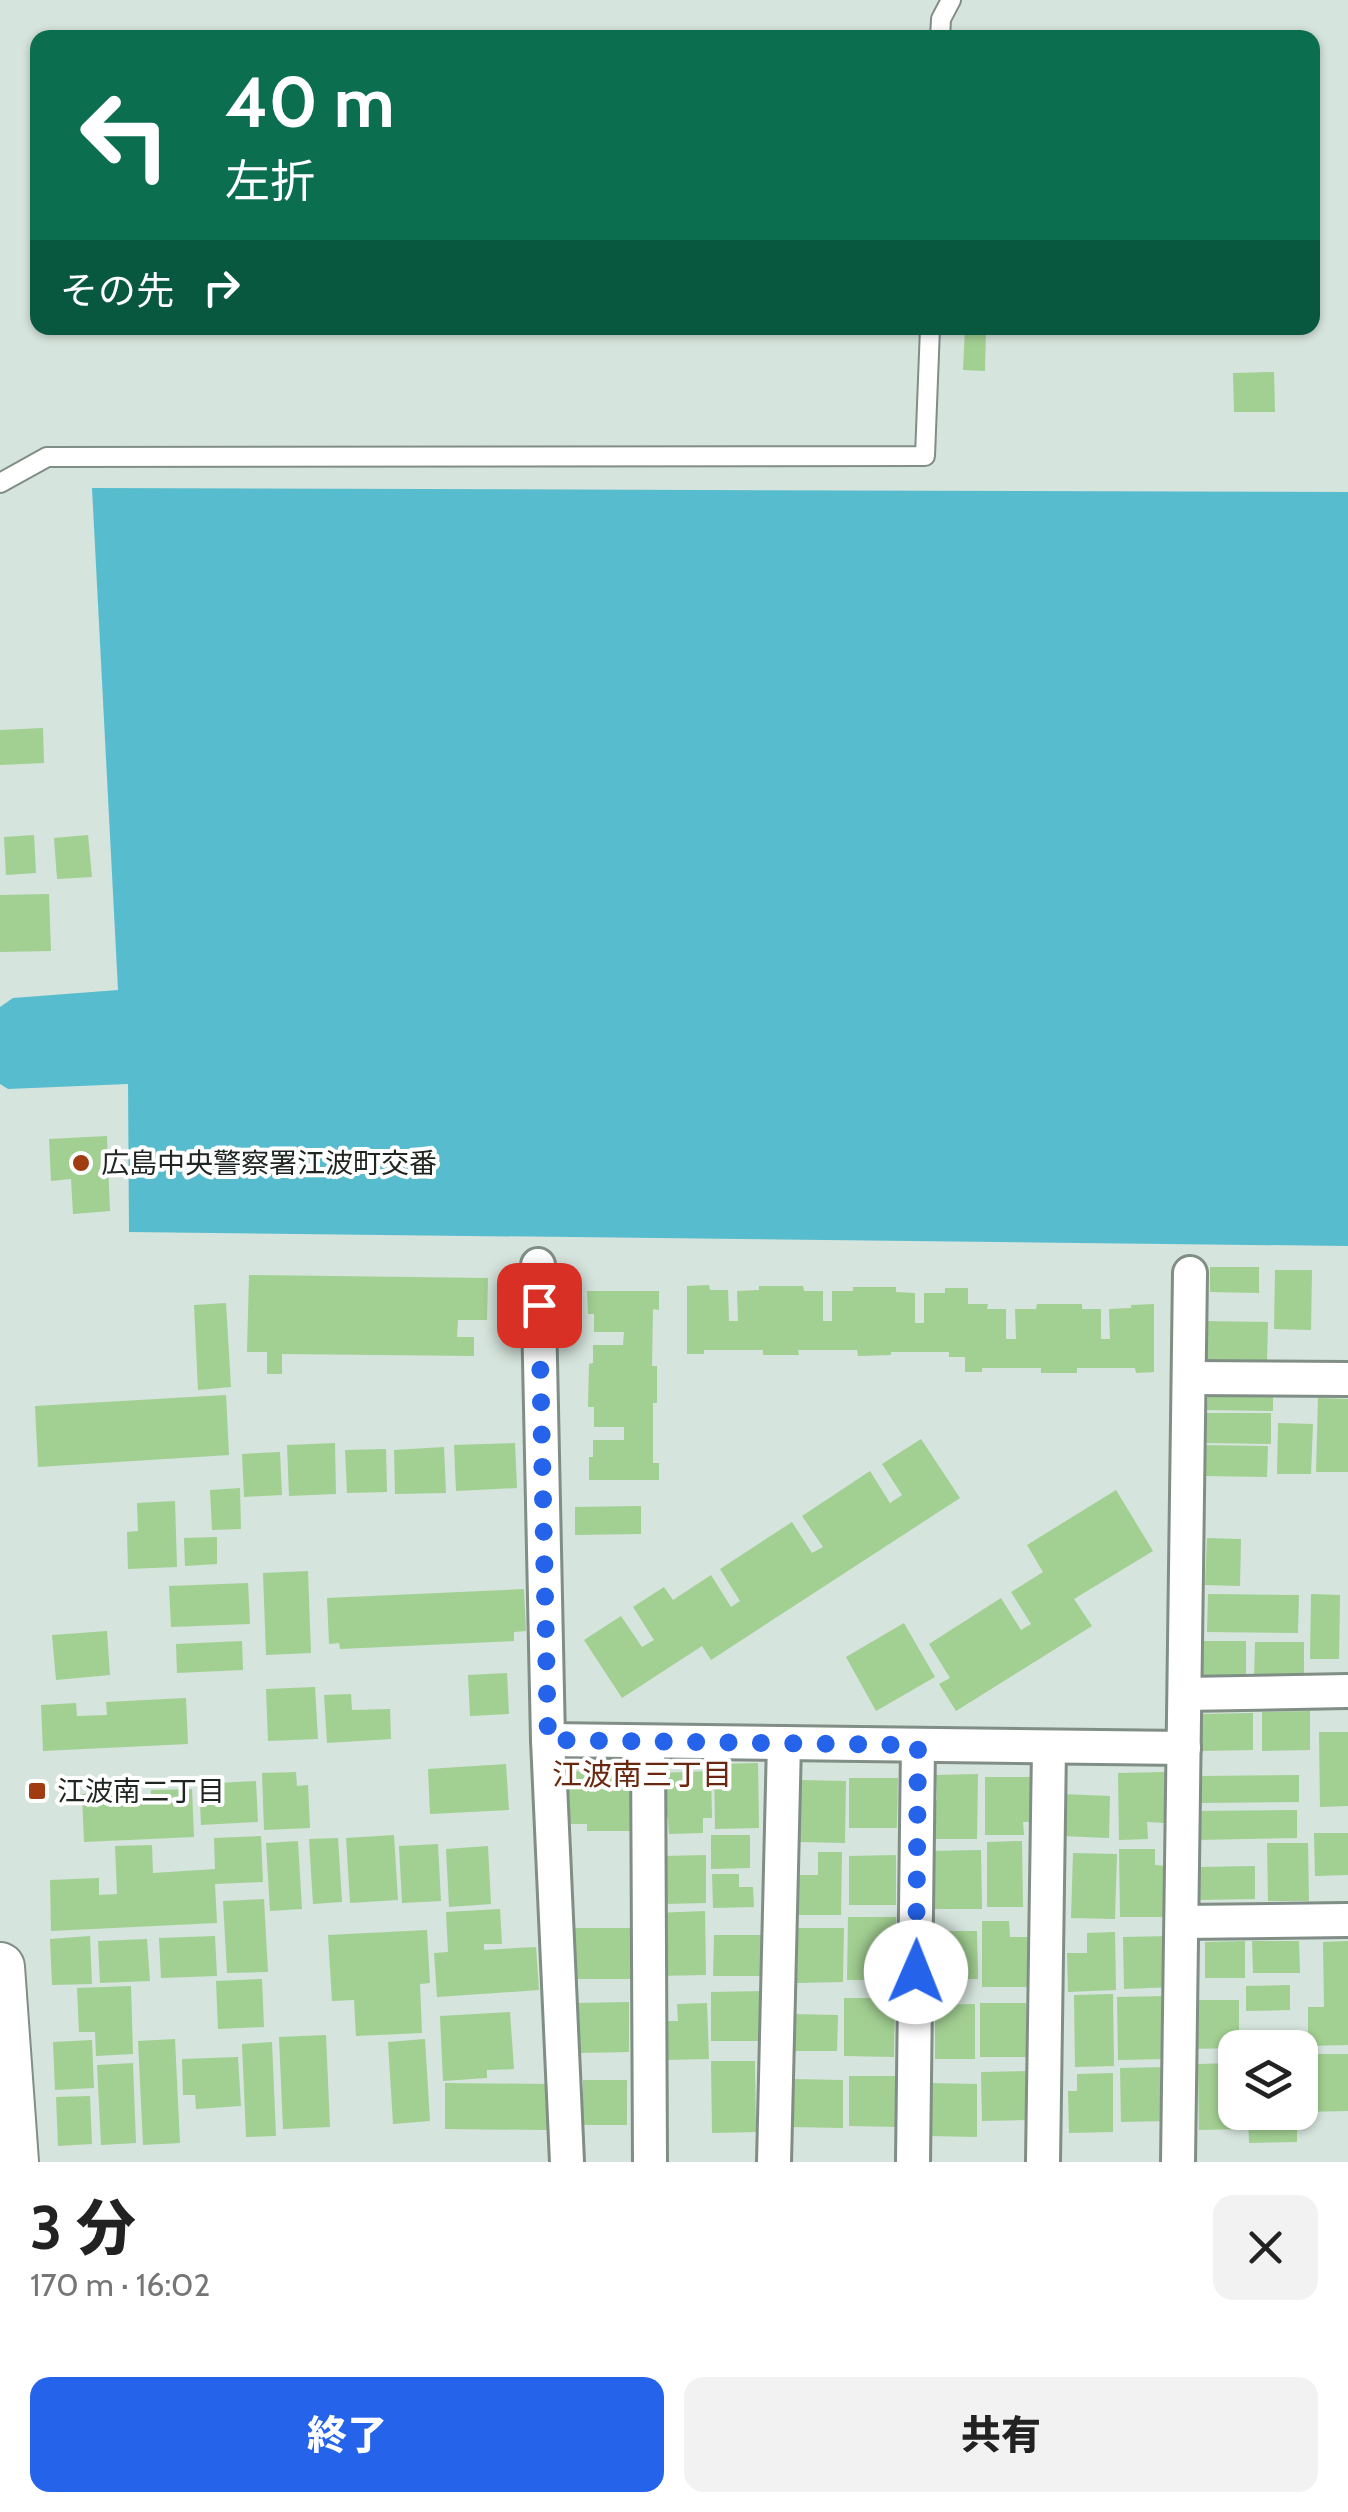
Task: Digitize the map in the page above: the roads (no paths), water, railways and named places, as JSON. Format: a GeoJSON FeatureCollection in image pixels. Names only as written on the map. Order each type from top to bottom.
{"type":"FeatureCollection","features":[{"type":"Feature","properties":{"kind":"street"},"geometry":{"type":"LineString","coordinates":[[538,1266],[548,1740],[567,2162]]}},
{"type":"Feature","properties":{"kind":"street"},"geometry":{"type":"LineString","coordinates":[[1178,2162],[1190,1273]]}},
{"type":"Feature","properties":{"kind":"street"},"geometry":{"type":"LineString","coordinates":[[1189,1378],[1348,1379]]}},
{"type":"Feature","properties":{"kind":"street"},"geometry":{"type":"LineString","coordinates":[[1185,1694],[1348,1691]]}},
{"type":"Feature","properties":{"kind":"street"},"geometry":{"type":"LineString","coordinates":[[548,1740],[1184,1748]]}},
{"type":"Feature","properties":{"kind":"street"},"geometry":{"type":"LineString","coordinates":[[648,1742],[650,2162]]}},
{"type":"Feature","properties":{"kind":"street"},"geometry":{"type":"LineString","coordinates":[[774,2162],[784,1744]]}},
{"type":"Feature","properties":{"kind":"street"},"geometry":{"type":"LineString","coordinates":[[913,2162],[918,1745]]}},
{"type":"Feature","properties":{"kind":"street"},"geometry":{"type":"LineString","coordinates":[[1043,2162],[1049,1747]]}},
{"type":"Feature","properties":{"kind":"street"},"geometry":{"type":"LineString","coordinates":[[1182,1922],[1348,1920]]}},
{"type":"Feature","properties":{"kind":"street"},"geometry":{"type":"LineString","coordinates":[[0,1967],[14,2162]]}},
{"type":"Feature","properties":{"kind":"lane"},"geometry":{"type":"LineString","coordinates":[[940,30],[941,19],[951,0]]}},
{"type":"Feature","properties":{"kind":"lane"},"geometry":{"type":"LineString","coordinates":[[0,483],[47,457],[926,456],[930,335]]}},
{"type":"Feature","properties":{"kind":"water"},"geometry":{"type":"Polygon","coordinates":[[[92,488],[1348,492],[1348,1246],[129,1232],[128,1084],[8,1089],[0,1084],[0,1007],[13,998],[118,990],[92,488]]]}},
{"type":"Feature","properties":{"kind":"place","name":"広島中央警察署江波町交番"},"geometry":{"type":"Point","coordinates":[81,1163]}},
{"type":"Feature","properties":{"kind":"place","name":"江波南二丁目"},"geometry":{"type":"Point","coordinates":[37,1791]}},
{"type":"Feature","properties":{"kind":"district","name":"江波南三丁目"},"geometry":{"type":"Point","coordinates":[642,1775]}}]}
